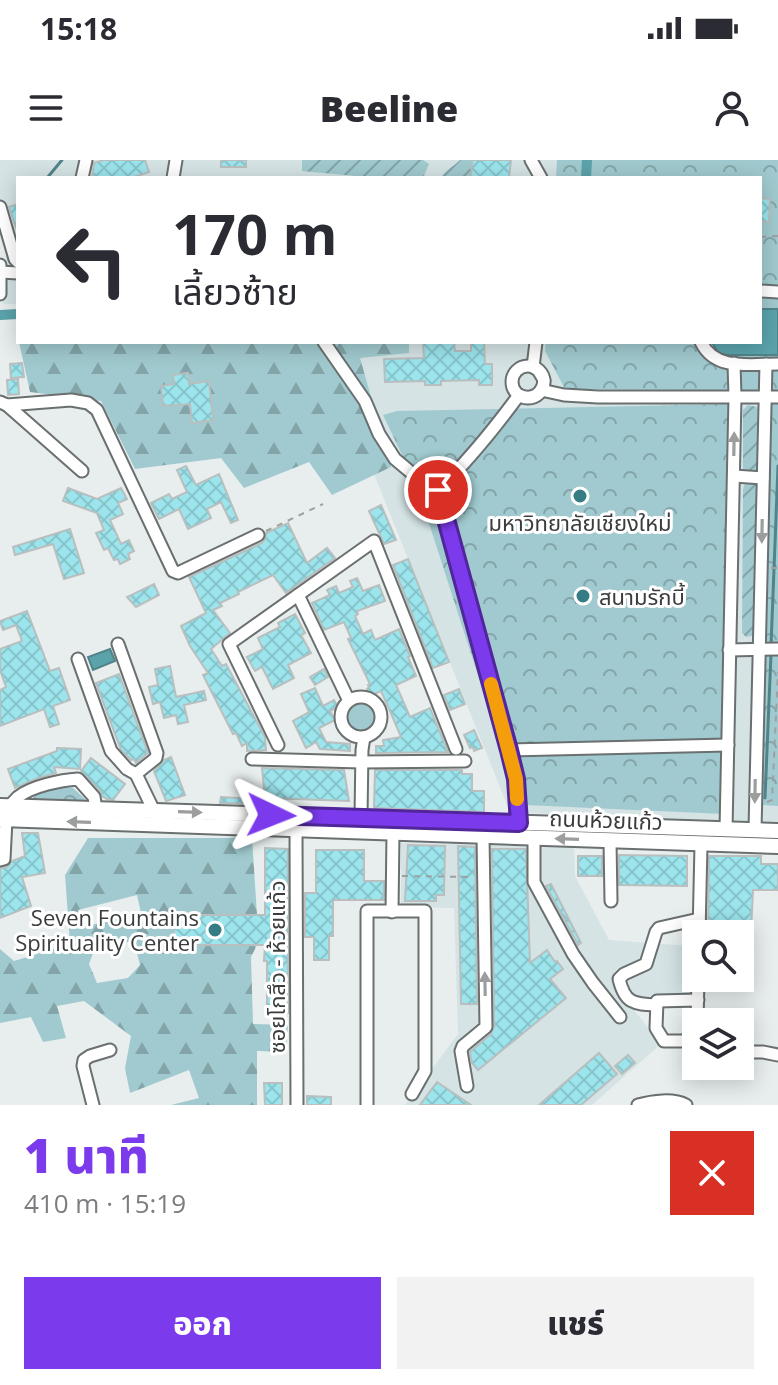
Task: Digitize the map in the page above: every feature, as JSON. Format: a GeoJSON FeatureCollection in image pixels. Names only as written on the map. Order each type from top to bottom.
{"type":"FeatureCollection","features":[{"type":"Feature","properties":{"kind":"main road","name":"ถนนห้วยแก้ว"},"geometry":{"type":"LineString","coordinates":[[4,813],[96,809],[154,811],[393,833],[701,845],[726,837]]}},
{"type":"Feature","properties":{"kind":"main road","name":"ถนนห้วยแก้ว"},"geometry":{"type":"LineString","coordinates":[[4,813],[296,823],[361,817],[519,823],[754,838],[778,846]]}},
{"type":"Feature","properties":{"kind":"main road","name":"ถนนห้วยแก้ว"},"geometry":{"type":"LineString","coordinates":[[754,838],[778,831]]}},
{"type":"Feature","properties":{"kind":"street"},"geometry":{"type":"LineString","coordinates":[[0,208],[16,260]]}},
{"type":"Feature","properties":{"kind":"street"},"geometry":{"type":"LineString","coordinates":[[0,265],[0,294]]}},
{"type":"Feature","properties":{"kind":"street"},"geometry":{"type":"LineString","coordinates":[[325,344],[365,401],[379,434],[395,459],[420,480],[438,490],[509,750],[516,779],[519,823]]}},
{"type":"Feature","properties":{"kind":"street"},"geometry":{"type":"LineString","coordinates":[[438,490],[489,437],[517,394],[528,398],[541,390],[544,380],[532,366],[536,344]]}},
{"type":"Feature","properties":{"kind":"street"},"geometry":{"type":"LineString","coordinates":[[702,344],[710,356],[721,363],[772,364],[765,397],[763,478],[770,649],[754,838]]}},
{"type":"Feature","properties":{"kind":"street"},"geometry":{"type":"LineString","coordinates":[[726,837],[734,363]]}},
{"type":"Feature","properties":{"kind":"street"},"geometry":{"type":"LineString","coordinates":[[541,390],[598,397],[778,397]]}},
{"type":"Feature","properties":{"kind":"street"},"geometry":{"type":"LineString","coordinates":[[3,404],[71,400],[88,403],[97,410],[173,571],[178,573],[258,535]]}},
{"type":"Feature","properties":{"kind":"street"},"geometry":{"type":"LineString","coordinates":[[3,404],[82,471]]}},
{"type":"Feature","properties":{"kind":"street"},"geometry":{"type":"LineString","coordinates":[[734,476],[763,478]]}},
{"type":"Feature","properties":{"kind":"street"},"geometry":{"type":"LineString","coordinates":[[278,745],[229,644],[374,541],[456,749]]}},
{"type":"Feature","properties":{"kind":"street"},"geometry":{"type":"LineString","coordinates":[[298,595],[349,701]]}},
{"type":"Feature","properties":{"kind":"street"},"geometry":{"type":"LineString","coordinates":[[118,644],[157,753],[156,758],[136,774]]}},
{"type":"Feature","properties":{"kind":"street"},"geometry":{"type":"LineString","coordinates":[[729,650],[770,649]]}},
{"type":"Feature","properties":{"kind":"street"},"geometry":{"type":"LineString","coordinates":[[78,659],[111,751],[127,769],[136,774],[154,811]]}},
{"type":"Feature","properties":{"kind":"street"},"geometry":{"type":"LineString","coordinates":[[362,697],[374,701],[381,719],[375,731],[364,737],[351,735],[341,721],[342,710],[349,701],[362,697]]}},
{"type":"Feature","properties":{"kind":"street"},"geometry":{"type":"LineString","coordinates":[[361,817],[364,737]]}},
{"type":"Feature","properties":{"kind":"street"},"geometry":{"type":"LineString","coordinates":[[509,750],[602,744]]}},
{"type":"Feature","properties":{"kind":"street"},"geometry":{"type":"LineString","coordinates":[[509,750],[728,745]]}},
{"type":"Feature","properties":{"kind":"street"},"geometry":{"type":"LineString","coordinates":[[252,759],[465,761]]}},
{"type":"Feature","properties":{"kind":"street"},"geometry":{"type":"LineString","coordinates":[[0,860],[4,859],[4,813],[18,797],[61,780],[78,779],[94,797],[96,809]]}},
{"type":"Feature","properties":{"kind":"street","name":"ซอยโกสึว - ห้วยแก้ว"},"geometry":{"type":"LineString","coordinates":[[296,823],[297,1105]]}},
{"type":"Feature","properties":{"kind":"street"},"geometry":{"type":"LineString","coordinates":[[392,912],[393,833]]}},
{"type":"Feature","properties":{"kind":"street"},"geometry":{"type":"LineString","coordinates":[[467,1086],[461,1051],[486,1027],[483,836]]}},
{"type":"Feature","properties":{"kind":"street"},"geometry":{"type":"LineString","coordinates":[[534,838],[534,882],[573,954],[620,1017]]}},
{"type":"Feature","properties":{"kind":"street"},"geometry":{"type":"LineString","coordinates":[[610,841],[611,901]]}},
{"type":"Feature","properties":{"kind":"street"},"geometry":{"type":"LineString","coordinates":[[657,1005],[631,1002],[623,992],[619,979],[648,961],[659,928],[699,919],[701,845]]}},
{"type":"Feature","properties":{"kind":"street"},"geometry":{"type":"LineString","coordinates":[[367,1105],[367,911],[425,911],[425,1071],[412,1094]]}},
{"type":"Feature","properties":{"kind":"street"},"geometry":{"type":"LineString","coordinates":[[698,992],[698,1008]]}},
{"type":"Feature","properties":{"kind":"street"},"geometry":{"type":"LineString","coordinates":[[682,1041],[664,1041],[656,1028],[657,1001],[698,1000]]}},
{"type":"Feature","properties":{"kind":"street"},"geometry":{"type":"LineString","coordinates":[[93,1105],[84,1060],[110,1050]]}},
{"type":"Feature","properties":{"kind":"street"},"geometry":{"type":"LineString","coordinates":[[754,1052],[778,1055]]}},
{"type":"Feature","properties":{"kind":"street"},"geometry":{"type":"LineString","coordinates":[[638,1105],[679,1101],[686,1105]]}},
{"type":"Feature","properties":{"kind":"path"},"geometry":{"type":"LineString","coordinates":[[517,394],[512,387],[513,375],[522,367],[532,366]]}},
{"type":"Feature","properties":{"kind":"path"},"geometry":{"type":"LineString","coordinates":[[258,535],[323,504]]}},
{"type":"Feature","properties":{"kind":"path"},"geometry":{"type":"LineString","coordinates":[[770,568],[778,568]]}},
{"type":"Feature","properties":{"kind":"path"},"geometry":{"type":"LineString","coordinates":[[755,807],[772,800],[778,672]]}},
{"type":"Feature","properties":{"kind":"path"},"geometry":{"type":"LineString","coordinates":[[393,875],[483,877]]}},
{"type":"Feature","properties":{"kind":"shaded area","name":"มหาวิทยาลัยเชียงใหม่"},"geometry":{"type":"Polygon","coordinates":[[[0,160],[778,160],[778,823],[510,812],[376,479],[315,344],[762,344],[762,176],[16,176],[16,304],[3,304],[6,254],[0,236],[0,160]]]}},
{"type":"Feature","properties":{"kind":"shaded area"},"geometry":{"type":"Polygon","coordinates":[[[762,309],[778,309],[778,355],[718,353],[713,344],[762,344],[762,309]]]}},
{"type":"Feature","properties":{"kind":"shaded area"},"geometry":{"type":"Polygon","coordinates":[[[110,649],[115,661],[93,670],[88,657],[110,649]]]}},
{"type":"Feature","properties":{"kind":"shaded area"},"geometry":{"type":"Polygon","coordinates":[[[401,843],[574,847],[575,876],[609,940],[682,945],[682,992],[691,992],[691,1002],[627,1001],[661,1044],[592,1105],[405,1105],[458,1034],[454,908],[401,907],[401,843]]]}},
{"type":"Feature","properties":{"kind":"green space"},"geometry":{"type":"Polygon","coordinates":[[[302,160],[423,160],[429,164],[424,176],[356,176],[302,171],[302,160]]]}},
{"type":"Feature","properties":{"kind":"green space"},"geometry":{"type":"Polygon","coordinates":[[[460,160],[472,160],[471,176],[443,176],[460,160]]]}},
{"type":"Feature","properties":{"kind":"green space"},"geometry":{"type":"Polygon","coordinates":[[[557,160],[778,160],[778,391],[565,389],[545,351],[546,344],[762,344],[762,176],[556,176],[557,160]]]}},
{"type":"Feature","properties":{"kind":"green space"},"geometry":{"type":"Polygon","coordinates":[[[19,344],[409,344],[409,353],[360,358],[391,467],[332,495],[309,462],[244,488],[221,458],[135,469],[101,401],[30,392],[19,344]]]}},
{"type":"Feature","properties":{"kind":"green space"},"geometry":{"type":"Polygon","coordinates":[[[778,402],[778,806],[761,805],[772,403],[778,402]]]}},
{"type":"Feature","properties":{"kind":"green space"},"geometry":{"type":"Polygon","coordinates":[[[735,404],[724,814],[525,805],[502,750],[417,486],[383,415],[397,411],[735,404]]]}},
{"type":"Feature","properties":{"kind":"green space"},"geometry":{"type":"Polygon","coordinates":[[[748,405],[757,407],[759,412],[757,471],[747,473],[743,470],[743,410],[748,405]]]}},
{"type":"Feature","properties":{"kind":"green space"},"geometry":{"type":"Polygon","coordinates":[[[748,481],[757,482],[759,487],[756,635],[746,637],[742,633],[743,489],[748,481]]]}},
{"type":"Feature","properties":{"kind":"green space"},"geometry":{"type":"Polygon","coordinates":[[[361,702],[371,707],[376,717],[371,727],[361,732],[351,727],[346,717],[351,707],[361,702]]]}},
{"type":"Feature","properties":{"kind":"green space"},"geometry":{"type":"Polygon","coordinates":[[[60,785],[71,786],[85,799],[86,806],[30,804],[35,795],[60,785]]]}},
{"type":"Feature","properties":{"kind":"green space"},"geometry":{"type":"Polygon","coordinates":[[[88,838],[252,838],[257,915],[174,915],[173,944],[257,945],[251,957],[253,1024],[288,1025],[286,1052],[257,1051],[257,1105],[171,1105],[199,1098],[189,1070],[130,1093],[125,1068],[131,1036],[84,1001],[57,1006],[66,1038],[43,1042],[31,1017],[0,1023],[0,949],[14,961],[70,944],[65,875],[88,838]],[[137,895],[78,910],[82,927],[141,913],[137,895]],[[134,941],[95,948],[89,964],[97,983],[128,978],[140,965],[134,941]]]}},
{"type":"Feature","properties":{"kind":"building"},"geometry":{"type":"Polygon","coordinates":[[[104,160],[145,160],[149,172],[137,176],[92,176],[94,163],[104,160]]]}},
{"type":"Feature","properties":{"kind":"building"},"geometry":{"type":"Polygon","coordinates":[[[221,160],[246,160],[246,167],[221,167],[221,160]]]}},
{"type":"Feature","properties":{"kind":"building"},"geometry":{"type":"Polygon","coordinates":[[[472,160],[511,160],[509,176],[471,176],[472,160]]]}},
{"type":"Feature","properties":{"kind":"building"},"geometry":{"type":"Polygon","coordinates":[[[762,198],[770,199],[769,222],[762,221],[762,198]]]}},
{"type":"Feature","properties":{"kind":"building"},"geometry":{"type":"Polygon","coordinates":[[[16,205],[16,228],[9,207],[16,205]]]}},
{"type":"Feature","properties":{"kind":"building"},"geometry":{"type":"Polygon","coordinates":[[[423,344],[454,344],[455,351],[471,351],[471,344],[484,344],[485,364],[492,364],[492,385],[479,385],[479,380],[441,381],[441,385],[425,385],[425,381],[385,382],[384,359],[424,358],[423,344]]]}},
{"type":"Feature","properties":{"kind":"building"},"geometry":{"type":"Polygon","coordinates":[[[22,363],[24,377],[11,378],[10,364],[22,363]]]}},
{"type":"Feature","properties":{"kind":"building"},"geometry":{"type":"Polygon","coordinates":[[[188,373],[189,384],[209,381],[213,420],[192,423],[190,404],[163,406],[161,386],[174,384],[173,375],[188,373]]]}},
{"type":"Feature","properties":{"kind":"building"},"geometry":{"type":"Polygon","coordinates":[[[18,379],[19,394],[8,395],[7,380],[18,379]]]}},
{"type":"Feature","properties":{"kind":"building"},"geometry":{"type":"Polygon","coordinates":[[[186,466],[196,485],[219,474],[238,520],[231,523],[221,502],[207,509],[211,518],[188,529],[179,509],[159,519],[151,503],[169,494],[172,499],[187,492],[177,470],[186,466]]]}},
{"type":"Feature","properties":{"kind":"building"},"geometry":{"type":"Polygon","coordinates":[[[68,488],[97,499],[121,488],[127,499],[118,503],[123,514],[110,520],[121,544],[129,540],[134,551],[128,554],[130,559],[120,564],[108,548],[104,550],[96,533],[104,530],[97,513],[63,501],[68,488]]]}},
{"type":"Feature","properties":{"kind":"building"},"geometry":{"type":"Polygon","coordinates":[[[381,505],[396,540],[384,544],[369,511],[381,505]]]}},
{"type":"Feature","properties":{"kind":"building"},"geometry":{"type":"Polygon","coordinates":[[[288,523],[307,563],[327,548],[335,558],[286,593],[273,575],[238,592],[213,610],[230,633],[211,649],[222,666],[226,664],[265,737],[266,750],[247,751],[247,743],[242,746],[236,733],[233,734],[203,675],[208,673],[181,626],[206,613],[189,577],[262,543],[266,533],[288,523]]]}},
{"type":"Feature","properties":{"kind":"building"},"geometry":{"type":"Polygon","coordinates":[[[70,529],[84,573],[64,579],[53,544],[15,555],[13,547],[70,529]]]}},
{"type":"Feature","properties":{"kind":"building"},"geometry":{"type":"Polygon","coordinates":[[[408,559],[449,662],[433,668],[393,565],[408,559]]]}},
{"type":"Feature","properties":{"kind":"building"},"geometry":{"type":"Polygon","coordinates":[[[357,578],[363,591],[379,585],[385,601],[357,611],[355,616],[363,634],[371,630],[375,640],[399,629],[416,676],[396,685],[410,717],[430,708],[448,752],[376,753],[376,746],[384,746],[383,740],[401,737],[390,711],[381,691],[370,696],[367,689],[370,684],[348,639],[351,638],[344,622],[324,630],[312,603],[330,595],[327,590],[336,586],[339,593],[353,587],[350,581],[357,578]]]}},
{"type":"Feature","properties":{"kind":"building"},"geometry":{"type":"Polygon","coordinates":[[[154,584],[159,595],[136,607],[127,597],[154,584]]]}},
{"type":"Feature","properties":{"kind":"building"},"geometry":{"type":"Polygon","coordinates":[[[27,611],[50,671],[59,668],[70,700],[53,706],[59,724],[50,727],[44,709],[0,726],[0,690],[6,687],[0,670],[0,649],[22,641],[16,625],[3,630],[0,621],[27,611]]]}},
{"type":"Feature","properties":{"kind":"building"},"geometry":{"type":"Polygon","coordinates":[[[295,614],[305,633],[301,635],[311,653],[288,665],[294,678],[273,689],[262,667],[255,671],[247,657],[263,649],[258,638],[280,627],[278,623],[295,614]]]}},
{"type":"Feature","properties":{"kind":"building"},"geometry":{"type":"Polygon","coordinates":[[[170,666],[176,697],[204,691],[206,700],[184,705],[188,722],[178,724],[176,715],[164,718],[160,702],[153,704],[149,687],[158,685],[155,669],[170,666]]]}},
{"type":"Feature","properties":{"kind":"building"},"geometry":{"type":"Polygon","coordinates":[[[324,669],[328,677],[315,685],[310,677],[324,669]]]}},
{"type":"Feature","properties":{"kind":"building"},"geometry":{"type":"Polygon","coordinates":[[[119,674],[148,753],[136,763],[121,750],[96,683],[119,674]]]}},
{"type":"Feature","properties":{"kind":"building"},"geometry":{"type":"Polygon","coordinates":[[[315,688],[323,706],[334,700],[338,707],[330,711],[335,720],[319,728],[326,742],[350,744],[350,751],[320,749],[316,742],[306,748],[293,721],[309,712],[301,694],[315,688]]]}},
{"type":"Feature","properties":{"kind":"building"},"geometry":{"type":"Polygon","coordinates":[[[459,689],[465,704],[450,710],[444,695],[459,689]]]}},
{"type":"Feature","properties":{"kind":"building"},"geometry":{"type":"Polygon","coordinates":[[[474,730],[482,748],[474,751],[464,735],[474,730]]]}},
{"type":"Feature","properties":{"kind":"building"},"geometry":{"type":"Polygon","coordinates":[[[57,748],[81,749],[80,769],[54,767],[56,773],[15,788],[8,769],[57,751],[57,748]]]}},
{"type":"Feature","properties":{"kind":"building"},"geometry":{"type":"Polygon","coordinates":[[[171,757],[185,795],[166,801],[154,771],[171,757]]]}},
{"type":"Feature","properties":{"kind":"building"},"geometry":{"type":"Polygon","coordinates":[[[91,758],[125,784],[113,800],[102,796],[81,771],[91,758]]]}},
{"type":"Feature","properties":{"kind":"building"},"geometry":{"type":"Polygon","coordinates":[[[262,768],[344,770],[349,801],[265,798],[262,768]]]}},
{"type":"Feature","properties":{"kind":"building"},"geometry":{"type":"Polygon","coordinates":[[[375,770],[462,770],[462,774],[472,774],[472,791],[484,791],[484,812],[374,808],[375,770]]]}},
{"type":"Feature","properties":{"kind":"building"},"geometry":{"type":"Polygon","coordinates":[[[221,797],[258,799],[258,804],[220,803],[221,797]]]}},
{"type":"Feature","properties":{"kind":"building"},"geometry":{"type":"Polygon","coordinates":[[[22,833],[38,833],[45,873],[22,877],[31,906],[0,918],[0,868],[25,856],[22,833]]]}},
{"type":"Feature","properties":{"kind":"building"},"geometry":{"type":"Polygon","coordinates":[[[408,845],[445,846],[444,895],[436,895],[436,901],[405,901],[408,845]]]}},
{"type":"Feature","properties":{"kind":"building"},"geometry":{"type":"Polygon","coordinates":[[[458,846],[475,847],[477,1004],[461,1004],[458,846]]]}},
{"type":"Feature","properties":{"kind":"building"},"geometry":{"type":"Polygon","coordinates":[[[265,848],[288,849],[288,1013],[267,1013],[265,945],[173,945],[174,915],[265,915],[265,848]]]}},
{"type":"Feature","properties":{"kind":"building"},"geometry":{"type":"Polygon","coordinates":[[[492,849],[526,849],[530,963],[547,950],[563,969],[550,979],[566,998],[478,1070],[472,1063],[470,1052],[491,1034],[494,1027],[492,849]]]}},
{"type":"Feature","properties":{"kind":"building"},"geometry":{"type":"Polygon","coordinates":[[[316,850],[364,850],[364,881],[384,881],[384,900],[333,900],[329,960],[314,960],[314,937],[305,937],[305,893],[316,893],[316,850]]]}},
{"type":"Feature","properties":{"kind":"building"},"geometry":{"type":"Polygon","coordinates":[[[619,855],[687,856],[687,886],[619,885],[619,855]]]}},
{"type":"Feature","properties":{"kind":"building"},"geometry":{"type":"Polygon","coordinates":[[[578,856],[602,856],[602,876],[578,876],[578,856]]]}},
{"type":"Feature","properties":{"kind":"building"},"geometry":{"type":"Polygon","coordinates":[[[709,856],[761,856],[761,864],[778,864],[778,890],[753,890],[752,920],[708,920],[709,856]]]}},
{"type":"Feature","properties":{"kind":"building"},"geometry":{"type":"Polygon","coordinates":[[[551,884],[581,943],[578,945],[546,886],[551,884]]]}},
{"type":"Feature","properties":{"kind":"building"},"geometry":{"type":"Polygon","coordinates":[[[599,1053],[617,1074],[581,1105],[539,1105],[599,1053]]]}},
{"type":"Feature","properties":{"kind":"building"},"geometry":{"type":"Polygon","coordinates":[[[628,1055],[635,1063],[622,1074],[615,1066],[628,1055]]]}},
{"type":"Feature","properties":{"kind":"building"},"geometry":{"type":"Polygon","coordinates":[[[437,1082],[471,1105],[420,1105],[437,1082]]]}},
{"type":"Feature","properties":{"kind":"building"},"geometry":{"type":"Polygon","coordinates":[[[264,1083],[282,1083],[282,1105],[265,1105],[264,1083]]]}},
{"type":"Feature","properties":{"kind":"building"},"geometry":{"type":"Polygon","coordinates":[[[307,1096],[331,1097],[331,1105],[307,1105],[307,1096]]]}},
{"type":"Feature","properties":{"kind":"waterway"},"geometry":{"type":"LineString","coordinates":[[49,176],[62,160]]}},
{"type":"Feature","properties":{"kind":"waterway"},"geometry":{"type":"LineString","coordinates":[[586,176],[587,160]]}},
{"type":"Feature","properties":{"kind":"waterway"},"geometry":{"type":"LineString","coordinates":[[0,315],[16,314]]}},
{"type":"Feature","properties":{"kind":"waterway"},"geometry":{"type":"LineString","coordinates":[[771,646],[778,466]]}},
{"type":"Feature","properties":{"kind":"waterway"},"geometry":{"type":"LineString","coordinates":[[765,798],[771,654]]}},
{"type":"Feature","properties":{"kind":"slow traffic"},"geometry":{"type":"LineString","coordinates":[[491,684],[516,779],[517,799]]}},
{"type":"Feature","properties":{"kind":"place","name":"มหาวิทยาลัยเชียงใหม่"},"geometry":{"type":"Point","coordinates":[580,496]}},
{"type":"Feature","properties":{"kind":"place","name":"สนามรักบี้"},"geometry":{"type":"Point","coordinates":[583,596]}},
{"type":"Feature","properties":{"kind":"place","name":"Seven Fountains Spirituality Center"},"geometry":{"type":"Point","coordinates":[215,930]}},
{"type":"Feature","properties":{"kind":"route"},"geometry":{"type":"LineString","coordinates":[[271,815],[519,823],[516,779],[509,750],[438,490]]}}]}
